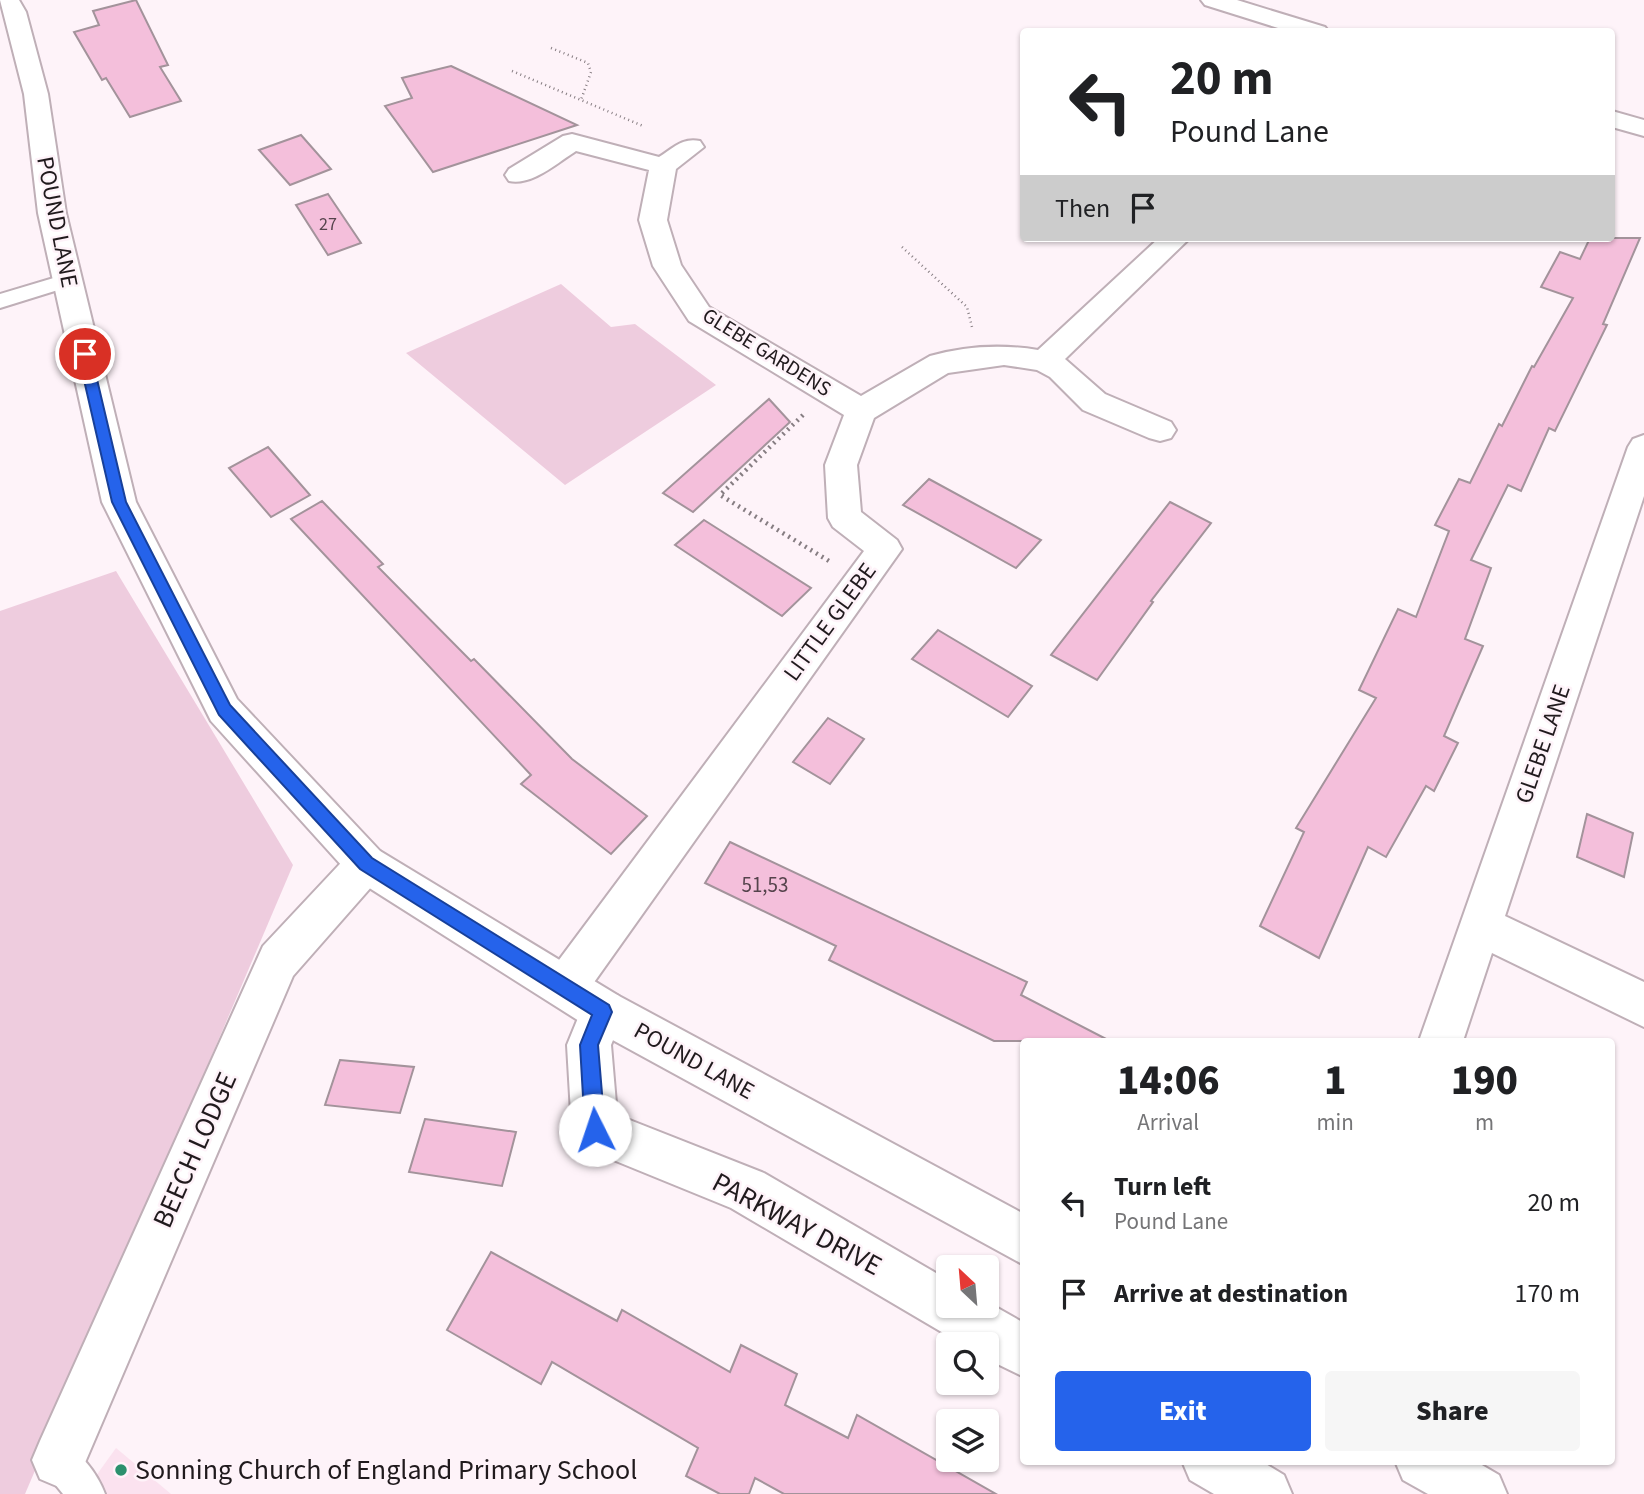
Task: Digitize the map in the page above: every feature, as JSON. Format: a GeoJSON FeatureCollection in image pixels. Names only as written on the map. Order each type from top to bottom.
{"type":"FeatureCollection","features":[{"type":"Feature","properties":{"kind":"street","name":"POUND LANE"},"geometry":{"type":"LineString","coordinates":[[7,0],[14,12],[36,94],[52,214],[119,502],[224,710],[366,864],[584,999],[1020,1239]]}},
{"type":"Feature","properties":{"kind":"street"},"geometry":{"type":"LineString","coordinates":[[1213,0],[1304,28]]}},
{"type":"Feature","properties":{"kind":"street"},"geometry":{"type":"LineString","coordinates":[[1615,120],[1644,128]]}},
{"type":"Feature","properties":{"kind":"street"},"geometry":{"type":"LineString","coordinates":[[518,175],[598,128]]}},
{"type":"Feature","properties":{"kind":"street"},"geometry":{"type":"LineString","coordinates":[[572,142],[663,166],[691,147]]}},
{"type":"Feature","properties":{"kind":"street","name":"GLEBE GARDENS"},"geometry":{"type":"LineString","coordinates":[[663,166],[653,220],[667,266],[699,314],[861,411]]}},
{"type":"Feature","properties":{"kind":"street"},"geometry":{"type":"LineString","coordinates":[[1044,361],[1172,242]]}},
{"type":"Feature","properties":{"kind":"street"},"geometry":{"type":"LineString","coordinates":[[861,411],[941,363],[1004,355],[1044,361],[1062,370],[1094,402],[1160,430]]}},
{"type":"Feature","properties":{"kind":"street","name":"LITTLE GLEBE"},"geometry":{"type":"LineString","coordinates":[[584,999],[859,580],[885,549],[845,519],[841,465],[861,411]]}},
{"type":"Feature","properties":{"kind":"street","name":"GLEBE LANE"},"geometry":{"type":"LineString","coordinates":[[1442,1038],[1644,447]]}},
{"type":"Feature","properties":{"kind":"street","name":"BEECH LODGE"},"geometry":{"type":"LineString","coordinates":[[73,1477],[278,961],[366,864]]}},
{"type":"Feature","properties":{"kind":"street"},"geometry":{"type":"LineString","coordinates":[[1481,926],[1644,1005]]}},
{"type":"Feature","properties":{"kind":"street","name":"PARKWAY DRIVE"},"geometry":{"type":"LineString","coordinates":[[584,999],[595,1130],[747,1190],[1020,1350]]}},
{"type":"Feature","properties":{"kind":"street"},"geometry":{"type":"LineString","coordinates":[[1216,1465],[1265,1494]]}},
{"type":"Feature","properties":{"kind":"street"},"geometry":{"type":"LineString","coordinates":[[1429,1465],[1479,1494]]}},
{"type":"Feature","properties":{"kind":"lane"},"geometry":{"type":"LineString","coordinates":[[0,301],[67,280]]}},
{"type":"Feature","properties":{"kind":"path"},"geometry":{"type":"LineString","coordinates":[[551,48],[588,63],[591,72],[581,100]]}},
{"type":"Feature","properties":{"kind":"path"},"geometry":{"type":"LineString","coordinates":[[512,71],[691,147]]}},
{"type":"Feature","properties":{"kind":"path"},"geometry":{"type":"LineString","coordinates":[[902,247],[967,307],[981,358]]}},
{"type":"Feature","properties":{"kind":"path"},"geometry":{"type":"LineString","coordinates":[[828,390],[720,495],[859,580]]}},
{"type":"Feature","properties":{"kind":"shaded area"},"geometry":{"type":"Polygon","coordinates":[[[561,284],[611,327],[635,324],[716,385],[565,485],[406,353],[561,284]]]}},
{"type":"Feature","properties":{"kind":"shaded area"},"geometry":{"type":"Polygon","coordinates":[[[116,571],[293,865],[25,1494],[0,1494],[0,611],[116,571]]]}},
{"type":"Feature","properties":{"kind":"shaded area","name":"Sonning Church of England Primary School"},"geometry":{"type":"Polygon","coordinates":[[[116,1448],[171,1494],[83,1494],[116,1448]]]}},
{"type":"Feature","properties":{"kind":"building"},"geometry":{"type":"Polygon","coordinates":[[[136,0],[168,65],[160,67],[181,101],[130,117],[106,78],[102,80],[74,32],[99,25],[93,11],[136,0]]]}},
{"type":"Feature","properties":{"kind":"building"},"geometry":{"type":"Polygon","coordinates":[[[451,66],[577,125],[433,172],[385,106],[412,98],[402,78],[451,66]]]}},
{"type":"Feature","properties":{"kind":"building"},"geometry":{"type":"Polygon","coordinates":[[[301,135],[331,169],[290,185],[259,150],[301,135]]]}},
{"type":"Feature","properties":{"kind":"building"},"geometry":{"type":"Polygon","coordinates":[[[328,194],[361,243],[328,255],[296,205],[328,194]]]}},
{"type":"Feature","properties":{"kind":"building"},"geometry":{"type":"Polygon","coordinates":[[[1640,238],[1603,324],[1607,325],[1555,431],[1549,428],[1521,491],[1508,485],[1471,560],[1491,568],[1465,639],[1483,646],[1444,736],[1458,743],[1434,791],[1426,786],[1386,857],[1368,847],[1319,958],[1260,926],[1304,832],[1296,828],[1376,698],[1359,690],[1398,609],[1416,617],[1449,531],[1435,525],[1459,479],[1470,483],[1499,424],[1502,426],[1532,366],[1534,367],[1573,298],[1541,287],[1560,252],[1580,259],[1588,242],[1640,238]]]}},
{"type":"Feature","properties":{"kind":"building"},"geometry":{"type":"Polygon","coordinates":[[[769,399],[790,422],[693,512],[663,493],[769,399]]]}},
{"type":"Feature","properties":{"kind":"building"},"geometry":{"type":"Polygon","coordinates":[[[268,447],[310,495],[271,517],[229,468],[268,447]]]}},
{"type":"Feature","properties":{"kind":"building"},"geometry":{"type":"Polygon","coordinates":[[[929,479],[1041,540],[1016,568],[903,505],[929,479]]]}},
{"type":"Feature","properties":{"kind":"building"},"geometry":{"type":"Polygon","coordinates":[[[322,501],[383,564],[378,567],[471,661],[474,659],[572,759],[647,816],[611,854],[521,784],[531,775],[291,519],[322,501]]]}},
{"type":"Feature","properties":{"kind":"building"},"geometry":{"type":"Polygon","coordinates":[[[1170,502],[1211,523],[1151,601],[1153,602],[1097,680],[1051,655],[1170,502]]]}},
{"type":"Feature","properties":{"kind":"building"},"geometry":{"type":"Polygon","coordinates":[[[704,520],[811,588],[782,616],[675,545],[704,520]]]}},
{"type":"Feature","properties":{"kind":"building"},"geometry":{"type":"Polygon","coordinates":[[[938,630],[1032,686],[1008,717],[912,659],[938,630]]]}},
{"type":"Feature","properties":{"kind":"building"},"geometry":{"type":"Polygon","coordinates":[[[828,718],[864,739],[830,784],[793,762],[828,718]]]}},
{"type":"Feature","properties":{"kind":"building"},"geometry":{"type":"Polygon","coordinates":[[[1587,814],[1633,833],[1624,877],[1577,857],[1587,814]]]}},
{"type":"Feature","properties":{"kind":"building"},"geometry":{"type":"Polygon","coordinates":[[[730,842],[1027,982],[1021,995],[1104,1038],[1020,1038],[1020,1041],[994,1041],[829,960],[836,946],[705,883],[730,842]]]}},
{"type":"Feature","properties":{"kind":"building"},"geometry":{"type":"Polygon","coordinates":[[[340,1060],[414,1067],[400,1113],[325,1105],[340,1060]]]}},
{"type":"Feature","properties":{"kind":"building"},"geometry":{"type":"Polygon","coordinates":[[[425,1119],[516,1132],[502,1186],[409,1172],[425,1119]]]}},
{"type":"Feature","properties":{"kind":"building"},"geometry":{"type":"Polygon","coordinates":[[[491,1252],[617,1321],[622,1310],[730,1372],[741,1345],[797,1374],[785,1405],[848,1438],[857,1415],[936,1460],[936,1472],[957,1472],[996,1494],[784,1494],[755,1478],[749,1494],[720,1494],[686,1476],[698,1448],[552,1362],[541,1384],[447,1330],[491,1252]]]}},
{"type":"Feature","properties":{"kind":"place","name":"Sonning Church of England Primary School"},"geometry":{"type":"Point","coordinates":[121,1470]}},
{"type":"Feature","properties":{"kind":"route"},"geometry":{"type":"LineString","coordinates":[[85,354],[119,502],[224,710],[366,864],[603,1012],[589,1045],[595,1130]]}}]}
